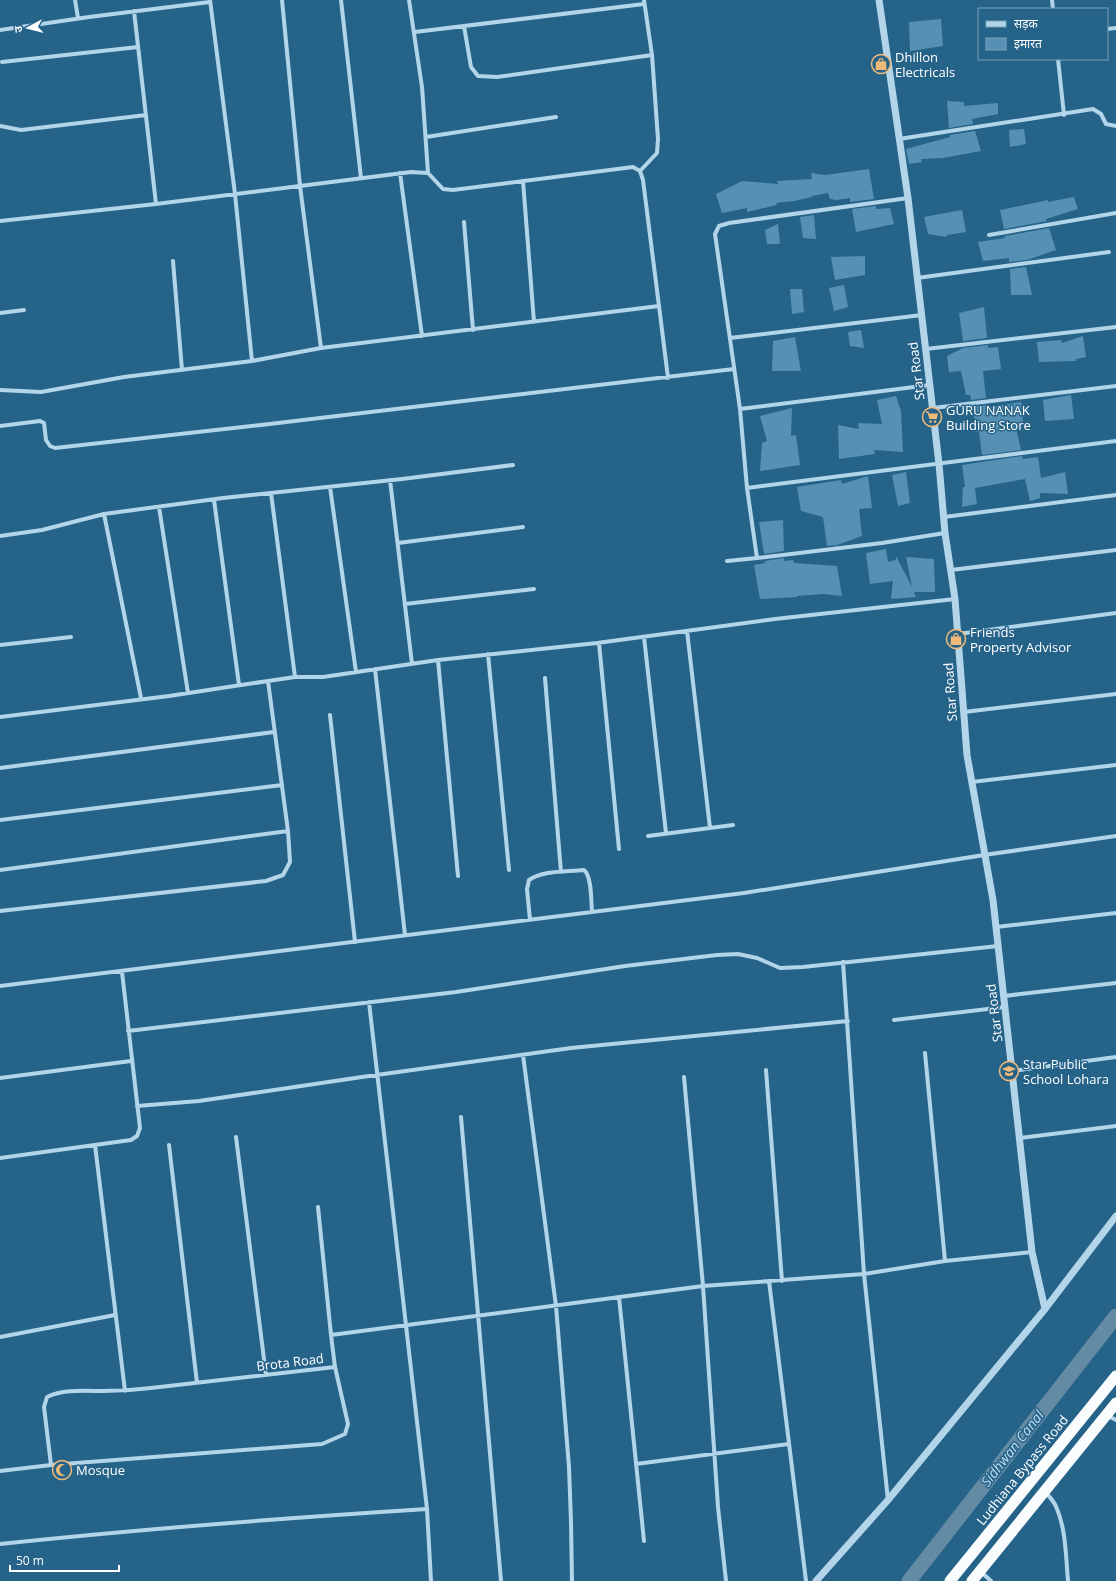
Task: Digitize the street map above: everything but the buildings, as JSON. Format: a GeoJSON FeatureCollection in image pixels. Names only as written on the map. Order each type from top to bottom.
{"type":"FeatureCollection","features":[{"type":"Feature","properties":{"kind":"highway","name":"Ludhiana Bypass Road"},"geometry":{"type":"LineString","coordinates":[[950,1581],[1116,1376]]}},
{"type":"Feature","properties":{"kind":"highway"},"geometry":{"type":"LineString","coordinates":[[972,1581],[1044,1491],[1111,1418],[1116,1403]]}},
{"type":"Feature","properties":{"kind":"street"},"geometry":{"type":"LineString","coordinates":[[75,0],[78,18]]}},
{"type":"Feature","properties":{"kind":"street"},"geometry":{"type":"LineString","coordinates":[[282,0],[300,186],[321,348]]}},
{"type":"Feature","properties":{"kind":"street"},"geometry":{"type":"LineString","coordinates":[[341,0],[361,178]]}},
{"type":"Feature","properties":{"kind":"street"},"geometry":{"type":"LineString","coordinates":[[409,0],[422,87],[428,173],[443,189],[453,190],[633,167],[640,171],[644,180],[668,378]]}},
{"type":"Feature","properties":{"kind":"street","name":"Star Road"},"geometry":{"type":"LineString","coordinates":[[879,0],[908,198],[940,464],[945,533],[955,600],[967,755],[993,900],[1032,1252],[1046,1309]]}},
{"type":"Feature","properties":{"kind":"street"},"geometry":{"type":"LineString","coordinates":[[0,30],[78,18],[210,1],[235,194],[252,361]]}},
{"type":"Feature","properties":{"kind":"street"},"geometry":{"type":"LineString","coordinates":[[414,32],[644,2],[652,55],[658,139],[657,153],[640,171]]}},
{"type":"Feature","properties":{"kind":"street"},"geometry":{"type":"LineString","coordinates":[[134,11],[156,204]]}},
{"type":"Feature","properties":{"kind":"street"},"geometry":{"type":"LineString","coordinates":[[464,26],[471,67],[478,76],[497,77],[652,55]]}},
{"type":"Feature","properties":{"kind":"street"},"geometry":{"type":"LineString","coordinates":[[2,62],[138,47]]}},
{"type":"Feature","properties":{"kind":"street"},"geometry":{"type":"LineString","coordinates":[[1058,60],[1064,115]]}},
{"type":"Feature","properties":{"kind":"street"},"geometry":{"type":"LineString","coordinates":[[899,139],[1064,115],[1093,109],[1101,114],[1106,124],[1116,126]]}},
{"type":"Feature","properties":{"kind":"street"},"geometry":{"type":"LineString","coordinates":[[0,126],[21,130],[146,116]]}},
{"type":"Feature","properties":{"kind":"street"},"geometry":{"type":"LineString","coordinates":[[426,137],[556,117]]}},
{"type":"Feature","properties":{"kind":"street"},"geometry":{"type":"LineString","coordinates":[[400,173],[422,336]]}},
{"type":"Feature","properties":{"kind":"street"},"geometry":{"type":"LineString","coordinates":[[0,220],[156,204],[400,173],[428,173]]}},
{"type":"Feature","properties":{"kind":"street"},"geometry":{"type":"LineString","coordinates":[[523,181],[534,322]]}},
{"type":"Feature","properties":{"kind":"street"},"geometry":{"type":"LineString","coordinates":[[758,558],[747,488],[740,409],[715,234],[719,226],[729,223],[908,198]]}},
{"type":"Feature","properties":{"kind":"street"},"geometry":{"type":"LineString","coordinates":[[989,235],[1116,213]]}},
{"type":"Feature","properties":{"kind":"street"},"geometry":{"type":"LineString","coordinates":[[464,222],[473,330]]}},
{"type":"Feature","properties":{"kind":"street"},"geometry":{"type":"LineString","coordinates":[[917,278],[1109,252]]}},
{"type":"Feature","properties":{"kind":"street"},"geometry":{"type":"LineString","coordinates":[[172,261],[182,370]]}},
{"type":"Feature","properties":{"kind":"street"},"geometry":{"type":"LineString","coordinates":[[0,390],[41,392],[124,377],[252,361],[321,348],[659,306]]}},
{"type":"Feature","properties":{"kind":"street"},"geometry":{"type":"LineString","coordinates":[[0,313],[24,310]]}},
{"type":"Feature","properties":{"kind":"street"},"geometry":{"type":"LineString","coordinates":[[730,338],[922,315]]}},
{"type":"Feature","properties":{"kind":"street"},"geometry":{"type":"LineString","coordinates":[[926,349],[1116,328]]}},
{"type":"Feature","properties":{"kind":"street"},"geometry":{"type":"LineString","coordinates":[[0,426],[40,422],[44,423],[46,440],[50,446],[55,448],[668,378],[734,369]]}},
{"type":"Feature","properties":{"kind":"street"},"geometry":{"type":"LineString","coordinates":[[740,409],[930,385]]}},
{"type":"Feature","properties":{"kind":"street"},"geometry":{"type":"LineString","coordinates":[[933,408],[1116,386]]}},
{"type":"Feature","properties":{"kind":"street"},"geometry":{"type":"LineString","coordinates":[[747,488],[1116,441]]}},
{"type":"Feature","properties":{"kind":"street"},"geometry":{"type":"LineString","coordinates":[[0,536],[42,530],[104,514],[513,465]]}},
{"type":"Feature","properties":{"kind":"street"},"geometry":{"type":"LineString","coordinates":[[390,480],[412,664]]}},
{"type":"Feature","properties":{"kind":"street"},"geometry":{"type":"LineString","coordinates":[[330,487],[356,672]]}},
{"type":"Feature","properties":{"kind":"street"},"geometry":{"type":"LineString","coordinates":[[271,493],[295,677]]}},
{"type":"Feature","properties":{"kind":"street"},"geometry":{"type":"LineString","coordinates":[[944,517],[1116,495]]}},
{"type":"Feature","properties":{"kind":"street"},"geometry":{"type":"LineString","coordinates":[[214,500],[239,685]]}},
{"type":"Feature","properties":{"kind":"street"},"geometry":{"type":"LineString","coordinates":[[159,507],[188,693]]}},
{"type":"Feature","properties":{"kind":"street"},"geometry":{"type":"LineString","coordinates":[[104,514],[141,698]]}},
{"type":"Feature","properties":{"kind":"street"},"geometry":{"type":"LineString","coordinates":[[398,542],[523,527]]}},
{"type":"Feature","properties":{"kind":"street"},"geometry":{"type":"LineString","coordinates":[[727,561],[882,543],[945,533]]}},
{"type":"Feature","properties":{"kind":"street"},"geometry":{"type":"LineString","coordinates":[[951,570],[1116,550]]}},
{"type":"Feature","properties":{"kind":"street"},"geometry":{"type":"LineString","coordinates":[[405,604],[534,589]]}},
{"type":"Feature","properties":{"kind":"street"},"geometry":{"type":"LineString","coordinates":[[0,717],[188,693],[295,677],[323,677],[438,660],[599,643],[775,619],[955,600]]}},
{"type":"Feature","properties":{"kind":"street"},"geometry":{"type":"LineString","coordinates":[[958,634],[1116,614]]}},
{"type":"Feature","properties":{"kind":"street"},"geometry":{"type":"LineString","coordinates":[[688,631],[710,828]]}},
{"type":"Feature","properties":{"kind":"street"},"geometry":{"type":"LineString","coordinates":[[0,645],[70,637]]}},
{"type":"Feature","properties":{"kind":"street"},"geometry":{"type":"LineString","coordinates":[[644,637],[666,834]]}},
{"type":"Feature","properties":{"kind":"street"},"geometry":{"type":"LineString","coordinates":[[599,643],[619,849]]}},
{"type":"Feature","properties":{"kind":"street"},"geometry":{"type":"LineString","coordinates":[[488,654],[509,870]]}},
{"type":"Feature","properties":{"kind":"street"},"geometry":{"type":"LineString","coordinates":[[438,660],[458,876]]}},
{"type":"Feature","properties":{"kind":"street"},"geometry":{"type":"LineString","coordinates":[[375,669],[405,935]]}},
{"type":"Feature","properties":{"kind":"street"},"geometry":{"type":"LineString","coordinates":[[545,678],[561,872]]}},
{"type":"Feature","properties":{"kind":"street"},"geometry":{"type":"LineString","coordinates":[[0,911],[266,881],[283,875],[290,862],[288,831],[268,681]]}},
{"type":"Feature","properties":{"kind":"street"},"geometry":{"type":"LineString","coordinates":[[964,712],[1116,694]]}},
{"type":"Feature","properties":{"kind":"street"},"geometry":{"type":"LineString","coordinates":[[330,715],[355,942]]}},
{"type":"Feature","properties":{"kind":"street"},"geometry":{"type":"LineString","coordinates":[[0,768],[274,732]]}},
{"type":"Feature","properties":{"kind":"street"},"geometry":{"type":"LineString","coordinates":[[972,782],[1116,765]]}},
{"type":"Feature","properties":{"kind":"street"},"geometry":{"type":"LineString","coordinates":[[0,820],[282,785]]}},
{"type":"Feature","properties":{"kind":"street"},"geometry":{"type":"LineString","coordinates":[[648,836],[733,825]]}},
{"type":"Feature","properties":{"kind":"street"},"geometry":{"type":"LineString","coordinates":[[0,870],[288,831]]}},
{"type":"Feature","properties":{"kind":"street"},"geometry":{"type":"LineString","coordinates":[[0,986],[122,972],[744,893],[984,855],[1116,836]]}},
{"type":"Feature","properties":{"kind":"street"},"geometry":{"type":"LineString","coordinates":[[530,920],[527,888],[529,880],[535,876],[561,872],[584,870],[587,872],[590,881],[592,912]]}},
{"type":"Feature","properties":{"kind":"street"},"geometry":{"type":"LineString","coordinates":[[996,927],[1116,913]]}},
{"type":"Feature","properties":{"kind":"street"},"geometry":{"type":"LineString","coordinates":[[128,1031],[456,992],[625,966],[717,955],[738,954],[757,958],[780,968],[803,967],[998,946]]}},
{"type":"Feature","properties":{"kind":"street"},"geometry":{"type":"LineString","coordinates":[[843,962],[864,1274],[888,1500]]}},
{"type":"Feature","properties":{"kind":"street"},"geometry":{"type":"LineString","coordinates":[[0,1158],[131,1140],[137,1136],[140,1128],[131,1061],[122,972]]}},
{"type":"Feature","properties":{"kind":"street"},"geometry":{"type":"LineString","coordinates":[[1004,996],[1116,983]]}},
{"type":"Feature","properties":{"kind":"street"},"geometry":{"type":"LineString","coordinates":[[368,1002],[407,1325],[427,1508],[431,1581]]}},
{"type":"Feature","properties":{"kind":"street"},"geometry":{"type":"LineString","coordinates":[[894,1020],[1006,1007]]}},
{"type":"Feature","properties":{"kind":"street"},"geometry":{"type":"LineString","coordinates":[[137,1106],[199,1102],[571,1048],[848,1021]]}},
{"type":"Feature","properties":{"kind":"street"},"geometry":{"type":"LineString","coordinates":[[925,1053],[946,1261]]}},
{"type":"Feature","properties":{"kind":"street"},"geometry":{"type":"LineString","coordinates":[[523,1055],[556,1306],[569,1467],[572,1581]]}},
{"type":"Feature","properties":{"kind":"street"},"geometry":{"type":"LineString","coordinates":[[1012,1071],[1116,1057]]}},
{"type":"Feature","properties":{"kind":"street"},"geometry":{"type":"LineString","coordinates":[[0,1078],[131,1061]]}},
{"type":"Feature","properties":{"kind":"street"},"geometry":{"type":"LineString","coordinates":[[766,1070],[782,1281]]}},
{"type":"Feature","properties":{"kind":"street"},"geometry":{"type":"LineString","coordinates":[[684,1077],[703,1286],[718,1507],[726,1581]]}},
{"type":"Feature","properties":{"kind":"street"},"geometry":{"type":"LineString","coordinates":[[461,1117],[501,1581]]}},
{"type":"Feature","properties":{"kind":"street"},"geometry":{"type":"LineString","coordinates":[[1020,1138],[1116,1126]]}},
{"type":"Feature","properties":{"kind":"street"},"geometry":{"type":"LineString","coordinates":[[236,1137],[266,1375]]}},
{"type":"Feature","properties":{"kind":"street"},"geometry":{"type":"LineString","coordinates":[[95,1145],[125,1391]]}},
{"type":"Feature","properties":{"kind":"street"},"geometry":{"type":"LineString","coordinates":[[169,1145],[197,1383]]}},
{"type":"Feature","properties":{"kind":"street"},"geometry":{"type":"LineString","coordinates":[[318,1207],[335,1367]]}},
{"type":"Feature","properties":{"kind":"street"},"geometry":{"type":"LineString","coordinates":[[816,1581],[888,1500],[1046,1309],[1116,1216]]}},
{"type":"Feature","properties":{"kind":"street"},"geometry":{"type":"LineString","coordinates":[[331,1335],[703,1286],[864,1274],[946,1261],[1032,1252]]}},
{"type":"Feature","properties":{"kind":"street"},"geometry":{"type":"LineString","coordinates":[[769,1282],[806,1581]]}},
{"type":"Feature","properties":{"kind":"street"},"geometry":{"type":"LineString","coordinates":[[619,1297],[644,1542]]}},
{"type":"Feature","properties":{"kind":"street"},"geometry":{"type":"LineString","coordinates":[[0,1337],[115,1315]]}},
{"type":"Feature","properties":{"kind":"street","name":"Brota Road"},"geometry":{"type":"LineString","coordinates":[[0,1471],[51,1465],[322,1444],[345,1434],[348,1424],[335,1367],[125,1391],[55,1393],[47,1397],[44,1407],[51,1465]]}},
{"type":"Feature","properties":{"kind":"street"},"geometry":{"type":"LineString","coordinates":[[636,1464],[789,1444]]}},
{"type":"Feature","properties":{"kind":"street"},"geometry":{"type":"LineString","coordinates":[[1044,1491],[1058,1510],[1068,1581]]}},
{"type":"Feature","properties":{"kind":"street"},"geometry":{"type":"LineString","coordinates":[[0,1544],[86,1535],[427,1508]]}},
{"type":"Feature","properties":{"kind":"street"},"geometry":{"type":"LineString","coordinates":[[980,1571],[991,1581]]}},
{"type":"Feature","properties":{"kind":"waterway","name":"Sidhwan Canal"},"geometry":{"type":"LineString","coordinates":[[909,1581],[1116,1316]]}},
{"type":"Feature","properties":{"kind":"place","name":"Dhillon Electricals"},"geometry":{"type":"Point","coordinates":[881,64]}},
{"type":"Feature","properties":{"kind":"place","name":"GURU NANAK Building Store"},"geometry":{"type":"Point","coordinates":[932,417]}},
{"type":"Feature","properties":{"kind":"place","name":"Friends Property Advisor"},"geometry":{"type":"Point","coordinates":[956,639]}},
{"type":"Feature","properties":{"kind":"place","name":"Star Public School Lohara"},"geometry":{"type":"Point","coordinates":[1009,1071]}},
{"type":"Feature","properties":{"kind":"place","name":"Mosque"},"geometry":{"type":"Point","coordinates":[62,1470]}}]}
